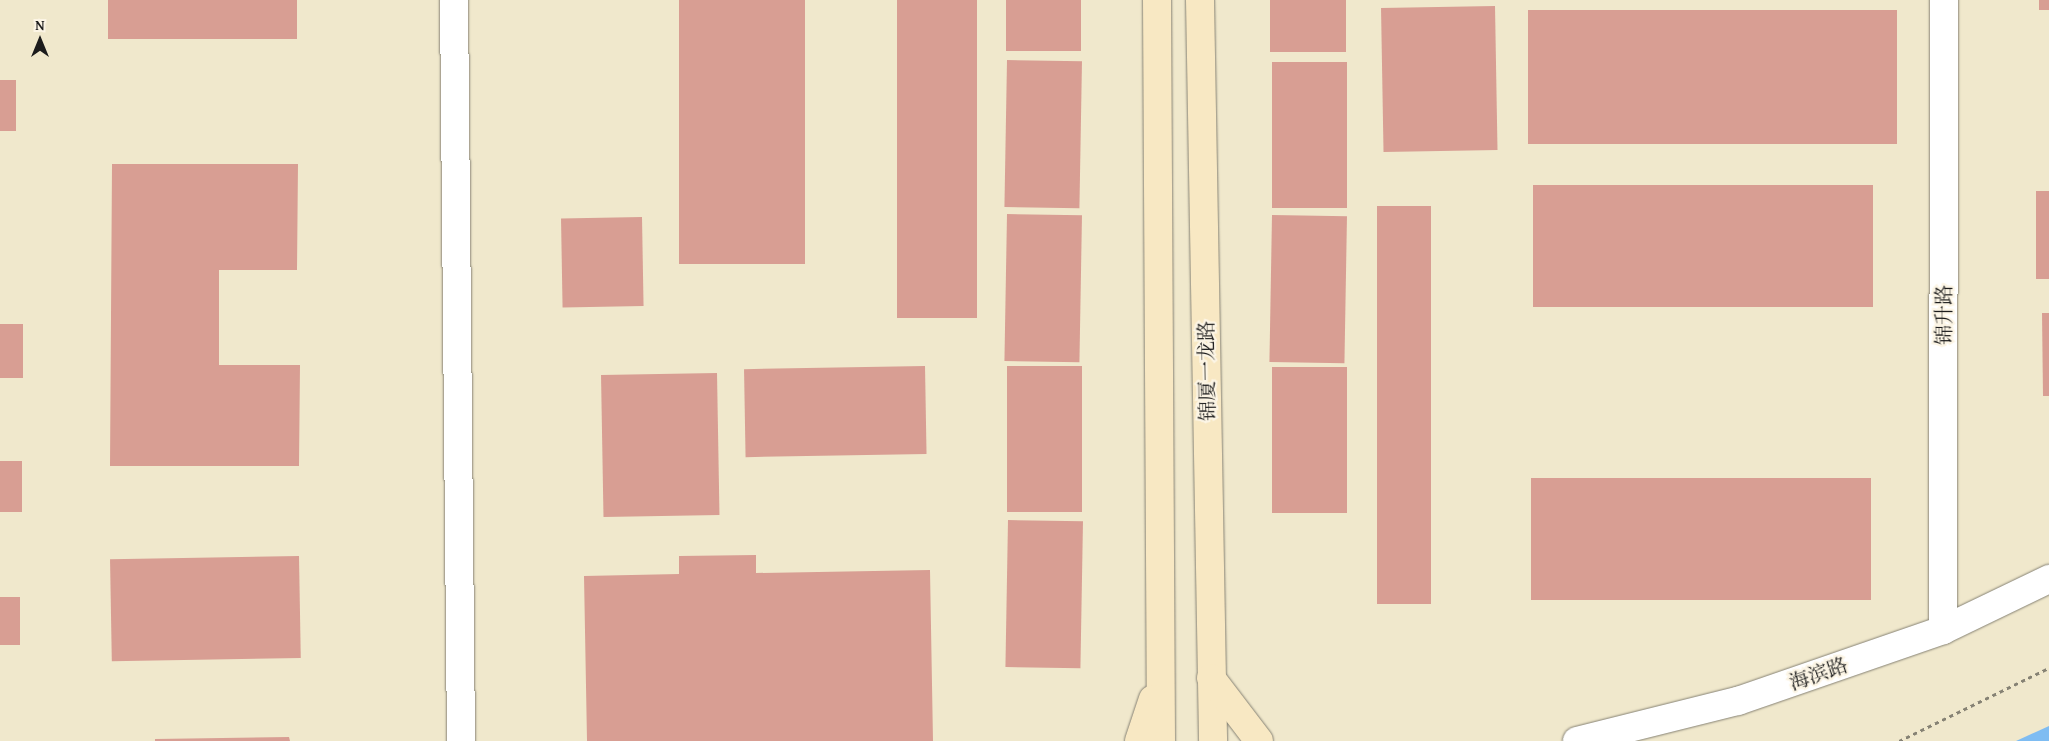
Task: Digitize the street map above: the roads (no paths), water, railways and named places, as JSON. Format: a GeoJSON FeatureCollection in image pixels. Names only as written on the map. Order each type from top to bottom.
{"type":"FeatureCollection","features":[{"type":"Feature","properties":{"kind":"street"},"geometry":{"type":"LineString","coordinates":[[454,0],[461,741]]}},
{"type":"Feature","properties":{"kind":"street"},"geometry":{"type":"LineString","coordinates":[[1157,0],[1161,741]]}},
{"type":"Feature","properties":{"kind":"street","name":"锦厦一龙路"},"geometry":{"type":"LineString","coordinates":[[1200,0],[1212,741]]}},
{"type":"Feature","properties":{"kind":"street","name":"锦升路"},"geometry":{"type":"LineString","coordinates":[[1942,630],[1944,0]]}},
{"type":"Feature","properties":{"kind":"street","name":"海滨路"},"geometry":{"type":"LineString","coordinates":[[1577,741],[1738,701],[1942,630],[2049,579]]}},
{"type":"Feature","properties":{"kind":"street"},"geometry":{"type":"LineString","coordinates":[[1139,741],[1161,676]]}},
{"type":"Feature","properties":{"kind":"street"},"geometry":{"type":"LineString","coordinates":[[1211,678],[1259,741]]}},
{"type":"Feature","properties":{"kind":"water"},"geometry":{"type":"Polygon","coordinates":[[[2049,726],[2049,741],[2016,741],[2049,726]]]}}]}
